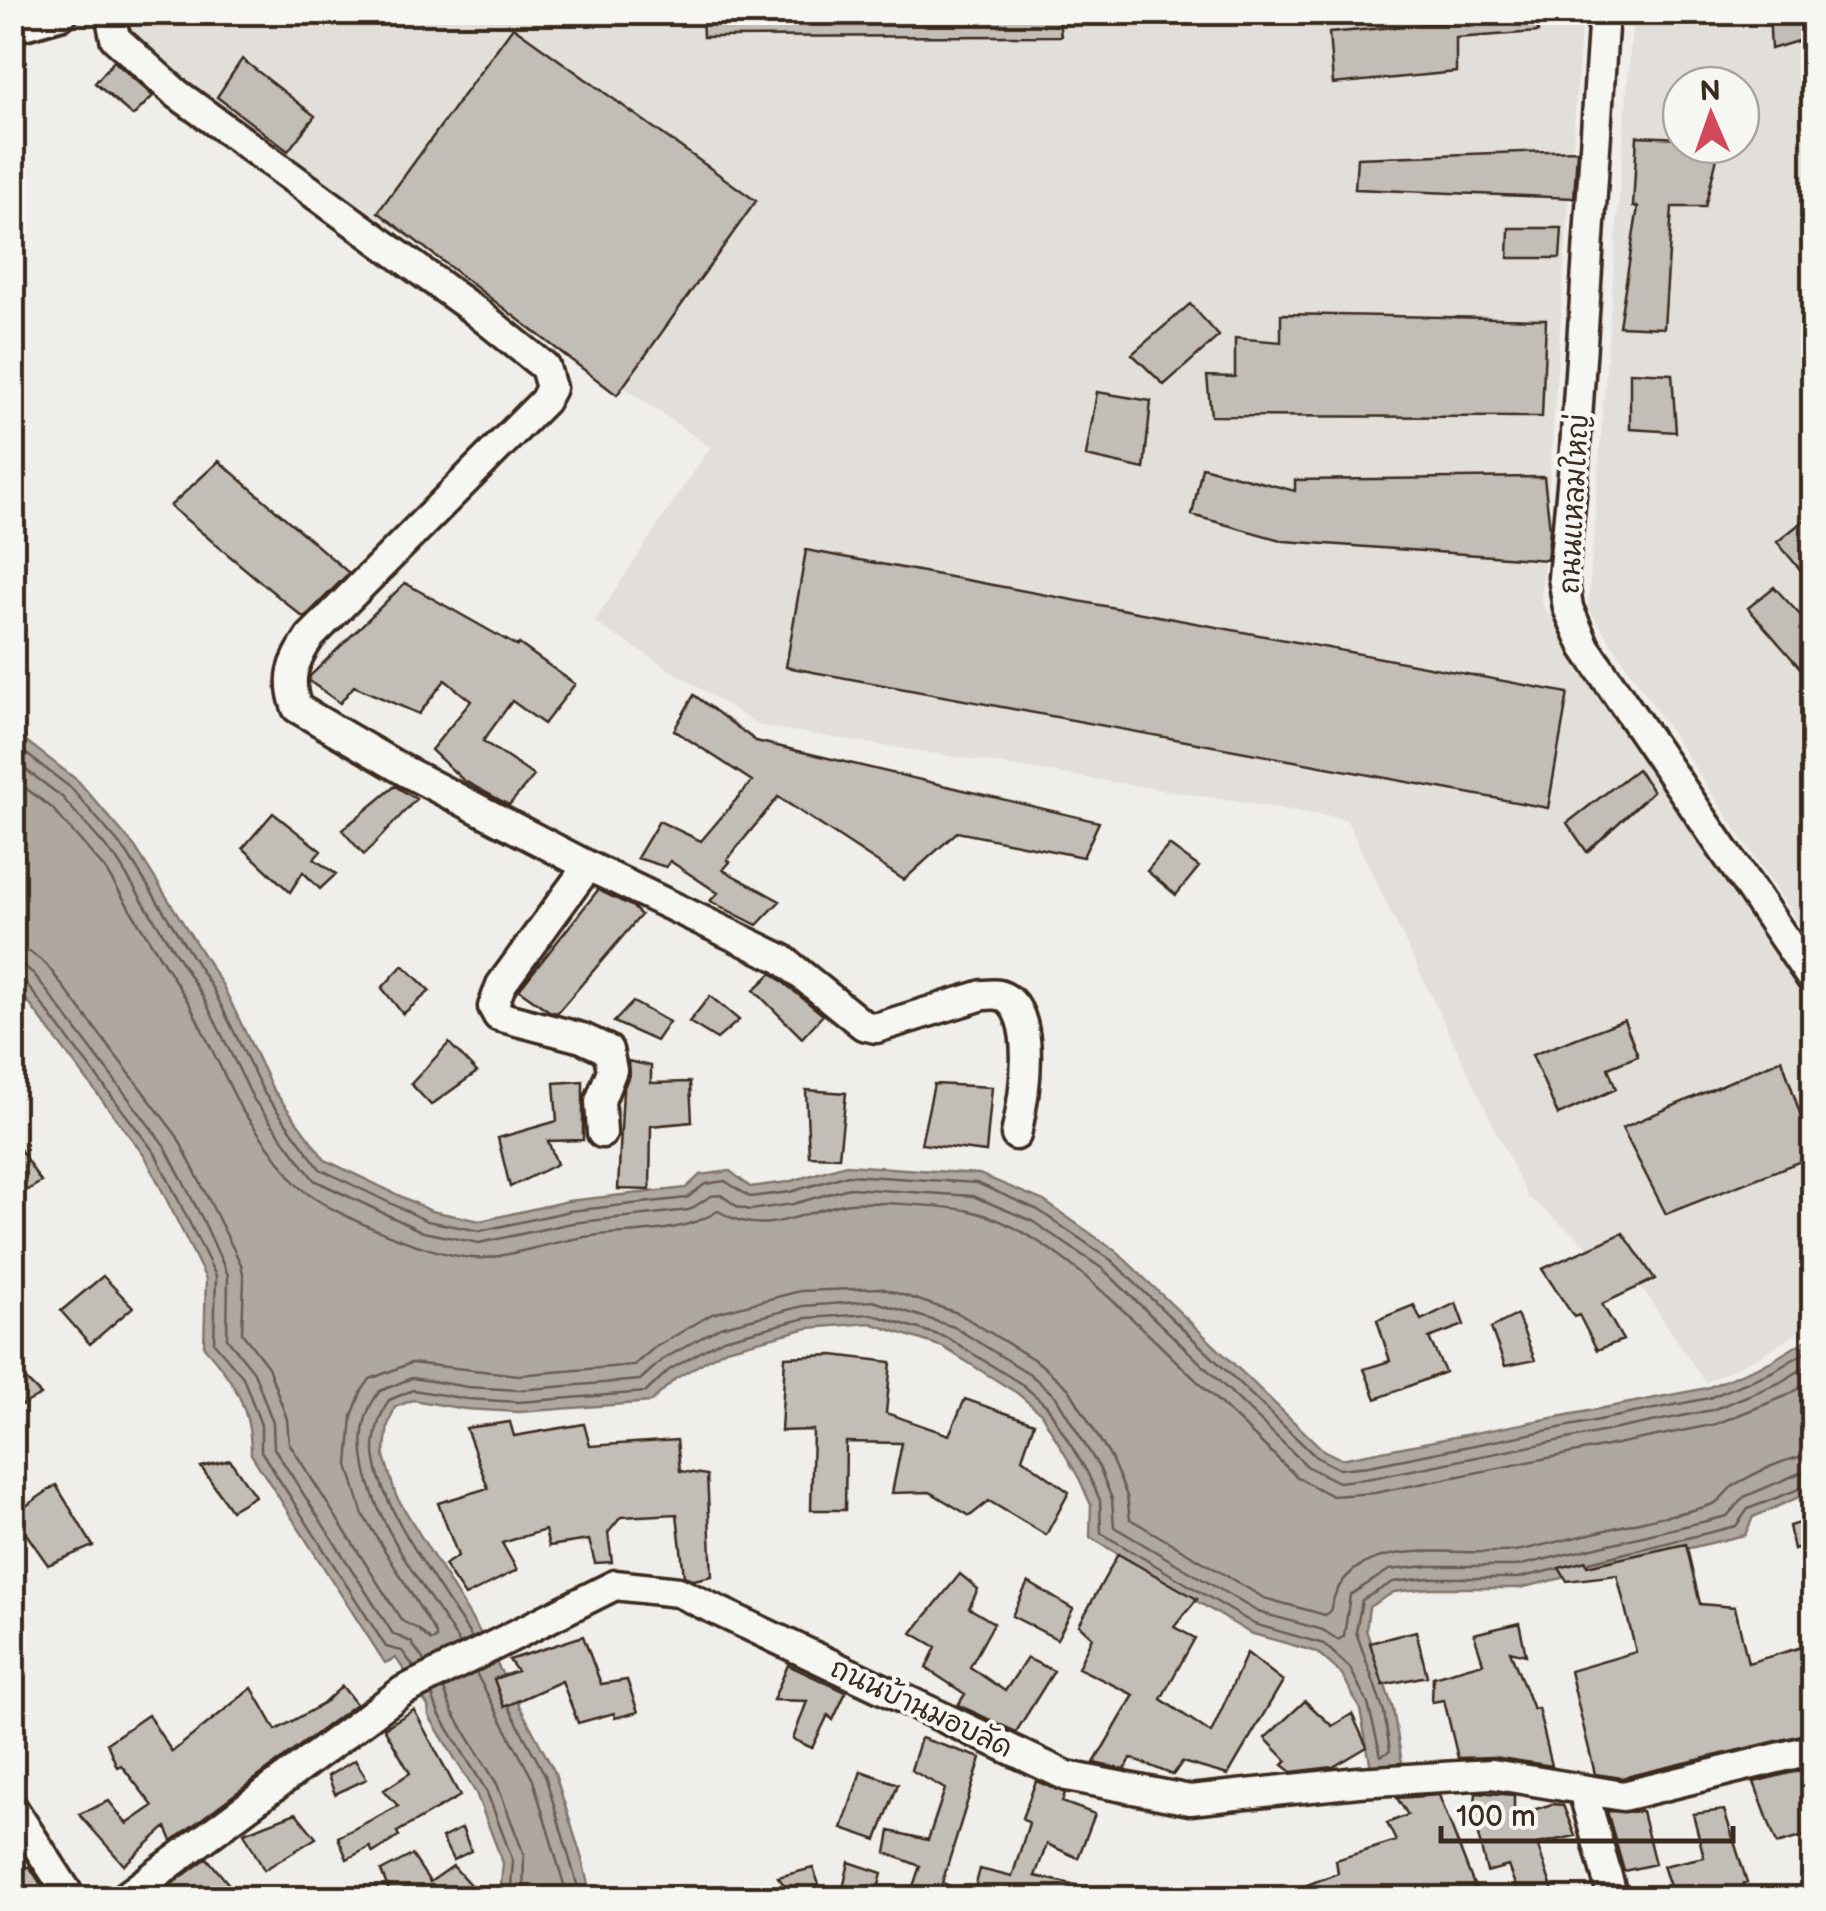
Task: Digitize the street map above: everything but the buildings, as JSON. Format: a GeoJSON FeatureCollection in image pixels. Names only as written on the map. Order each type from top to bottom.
{"type":"FeatureCollection","features":[{"type":"Feature","properties":{"kind":"main road"},"geometry":{"type":"LineString","coordinates":[[12,26],[62,12]]}},
{"type":"Feature","properties":{"kind":"street"},"geometry":{"type":"LineString","coordinates":[[110,12],[115,38],[176,93],[474,310],[544,368],[551,388],[544,401],[310,637],[292,664],[290,691],[297,708],[405,771],[782,960],[862,1025],[876,1028],[983,995],[999,995],[1012,1004],[1020,1018],[1025,1046],[1026,1088],[1016,1135]]}},
{"type":"Feature","properties":{"kind":"street","name":"ถนนแหลมใหญ่"},"geometry":{"type":"LineString","coordinates":[[1604,12],[1563,577],[1568,608],[1584,647],[1814,982]]}},
{"type":"Feature","properties":{"kind":"street"},"geometry":{"type":"LineString","coordinates":[[588,866],[501,986],[494,1007],[498,1016],[582,1038],[608,1050],[612,1070],[600,1101],[602,1133]]}},
{"type":"Feature","properties":{"kind":"street","name":"ถนนบ้านมอบลัด"},"geometry":{"type":"LineString","coordinates":[[124,1898],[402,1691],[615,1585],[678,1592],[1067,1776],[1190,1800],[1358,1782],[1492,1774],[1623,1796],[1814,1749]]}},
{"type":"Feature","properties":{"kind":"street"},"geometry":{"type":"LineString","coordinates":[[1583,1790],[1613,1898]]}},
{"type":"Feature","properties":{"kind":"street"},"geometry":{"type":"LineString","coordinates":[[12,1807],[71,1898]]}},
{"type":"Feature","properties":{"kind":"shaded area"},"geometry":{"type":"Polygon","coordinates":[[[171,12],[1582,13],[1541,602],[1813,1009],[1813,1323],[1762,1355],[1705,1383],[1646,1294],[1528,1197],[1346,819],[760,726],[594,622],[710,447],[99,24],[171,12]]]}},
{"type":"Feature","properties":{"kind":"shaded area"},"geometry":{"type":"Polygon","coordinates":[[[1633,13],[1813,13],[1813,945],[1588,608],[1633,13]]]}},
{"type":"Feature","properties":{"kind":"water"},"geometry":{"type":"Polygon","coordinates":[[[13,731],[78,781],[135,847],[223,986],[272,1088],[325,1160],[431,1211],[480,1221],[568,1201],[686,1188],[700,1175],[730,1171],[750,1187],[788,1182],[846,1165],[979,1174],[1044,1201],[1117,1252],[1323,1450],[1341,1459],[1707,1388],[1770,1362],[1813,1336],[1813,1491],[1753,1517],[1745,1535],[1520,1588],[1394,1592],[1369,1607],[1366,1630],[1393,1709],[1402,1763],[1371,1768],[1360,1709],[1342,1674],[1317,1652],[1250,1633],[1090,1537],[1091,1505],[1041,1413],[1017,1393],[943,1347],[870,1323],[808,1328],[726,1349],[675,1379],[651,1402],[519,1412],[465,1409],[413,1400],[395,1407],[388,1425],[384,1456],[396,1496],[481,1634],[554,1771],[591,1898],[500,1898],[503,1863],[476,1793],[429,1716],[428,1706],[396,1658],[385,1663],[251,1454],[248,1422],[239,1396],[204,1347],[206,1279],[146,1158],[13,982],[13,731]]]}}]}
